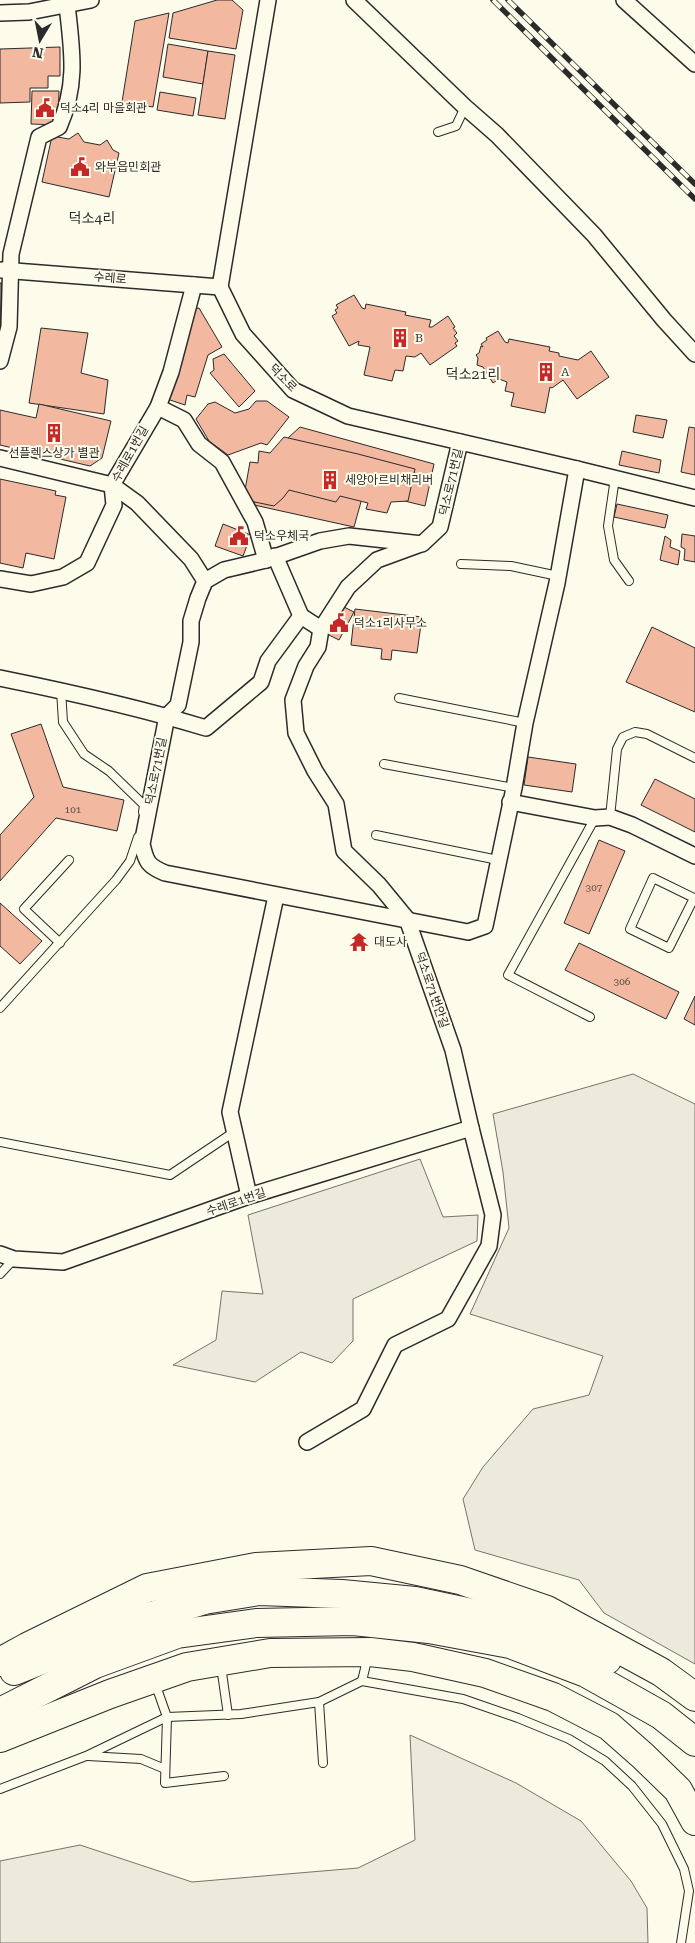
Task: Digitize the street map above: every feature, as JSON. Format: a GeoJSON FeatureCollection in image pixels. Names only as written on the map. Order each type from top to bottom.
{"type":"FeatureCollection","features":[{"type":"Feature","properties":{"kind":"highway"},"geometry":{"type":"LineString","coordinates":[[0,1662],[147,1588],[256,1568],[371,1561],[460,1580],[547,1610],[661,1672],[695,1697]]}},
{"type":"Feature","properties":{"kind":"highway"},"geometry":{"type":"LineString","coordinates":[[0,1677],[149,1617],[204,1600],[259,1591],[342,1594],[415,1601],[510,1621],[605,1659],[667,1695],[695,1716]]}},
{"type":"Feature","properties":{"kind":"highway"},"geometry":{"type":"LineString","coordinates":[[0,1712],[96,1664],[177,1634],[256,1623],[353,1621],[429,1629],[510,1644],[586,1673],[661,1715],[695,1742]]}},
{"type":"Feature","properties":{"kind":"highway"},"geometry":{"type":"LineString","coordinates":[[0,1738],[187,1667],[270,1653],[370,1652],[413,1657],[485,1673],[553,1697],[608,1726],[678,1790],[695,1821]]}},
{"type":"Feature","properties":{"kind":"street"},"geometry":{"type":"LineString","coordinates":[[0,13],[29,12],[91,0]]}},
{"type":"Feature","properties":{"kind":"street"},"geometry":{"type":"LineString","coordinates":[[220,287],[268,0]]}},
{"type":"Feature","properties":{"kind":"street"},"geometry":{"type":"LineString","coordinates":[[624,0],[695,64]]}},
{"type":"Feature","properties":{"kind":"street"},"geometry":{"type":"LineString","coordinates":[[358,2],[465,107],[497,135],[594,235],[664,320],[695,354]]}},
{"type":"Feature","properties":{"kind":"street"},"geometry":{"type":"LineString","coordinates":[[0,361],[9,327],[5,270],[11,254],[39,137],[59,127],[72,86],[73,61],[67,5]]}},
{"type":"Feature","properties":{"kind":"street","name":"수레로"},"geometry":{"type":"LineString","coordinates":[[5,270],[220,287]]}},
{"type":"Feature","properties":{"kind":"street","name":"수레로1번길"},"geometry":{"type":"LineString","coordinates":[[0,579],[31,584],[63,577],[87,562],[114,505],[112,485],[158,406],[171,372],[194,285]]}},
{"type":"Feature","properties":{"kind":"street","name":"덕소로"},"geometry":{"type":"LineString","coordinates":[[220,287],[243,334],[292,390],[348,416],[693,496]]}},
{"type":"Feature","properties":{"kind":"street"},"geometry":{"type":"LineString","coordinates":[[158,406],[184,420],[199,444],[222,462],[256,522],[270,558],[300,616],[321,629]]}},
{"type":"Feature","properties":{"kind":"street","name":"덕소로71번길"},"geometry":{"type":"LineString","coordinates":[[422,544],[440,527],[460,442]]}},
{"type":"Feature","properties":{"kind":"street"},"geometry":{"type":"LineString","coordinates":[[0,458],[112,485],[138,503],[191,559],[205,581],[224,570],[270,558],[320,541],[349,536],[422,544]]}},
{"type":"Feature","properties":{"kind":"street"},"geometry":{"type":"LineString","coordinates":[[498,860],[525,723],[558,576],[577,468]]}},
{"type":"Feature","properties":{"kind":"street","name":"덕소로71번안길"},"geometry":{"type":"LineString","coordinates":[[307,1442],[363,1409],[395,1345],[448,1319],[489,1246],[493,1215],[453,1050],[407,919],[379,885],[344,851],[336,804],[315,772],[296,732],[293,700],[306,666],[318,647],[321,629],[348,587],[377,560],[422,544]]}},
{"type":"Feature","properties":{"kind":"street","name":"덕소로71번길"},"geometry":{"type":"LineString","coordinates":[[205,581],[191,621],[191,642],[178,705],[167,716],[142,844],[146,860],[153,868],[165,873],[276,896],[407,919],[468,932],[485,926],[498,860]]}},
{"type":"Feature","properties":{"kind":"street"},"geometry":{"type":"LineString","coordinates":[[0,678],[61,690],[167,716],[206,728],[261,682],[268,661],[300,616]]}},
{"type":"Feature","properties":{"kind":"street"},"geometry":{"type":"LineString","coordinates":[[512,795],[632,825],[695,856]]}},
{"type":"Feature","properties":{"kind":"street"},"geometry":{"type":"LineString","coordinates":[[249,1196],[230,1112],[276,896]]}},
{"type":"Feature","properties":{"kind":"street","name":"수레로1번길"},"geometry":{"type":"LineString","coordinates":[[7,1256],[63,1262],[249,1196],[471,1128]]}},
{"type":"Feature","properties":{"kind":"lane"},"geometry":{"type":"LineString","coordinates":[[438,132],[456,126],[465,107]]}},
{"type":"Feature","properties":{"kind":"lane"},"geometry":{"type":"LineString","coordinates":[[616,478],[608,526],[614,560],[628,581]]}},
{"type":"Feature","properties":{"kind":"lane"},"geometry":{"type":"LineString","coordinates":[[461,564],[511,566],[558,576]]}},
{"type":"Feature","properties":{"kind":"lane"},"geometry":{"type":"LineString","coordinates":[[2,1002],[60,943],[116,880],[130,861],[143,822],[144,805],[109,772],[84,754],[63,722],[61,690]]}},
{"type":"Feature","properties":{"kind":"lane"},"geometry":{"type":"LineString","coordinates":[[399,698],[525,723]]}},
{"type":"Feature","properties":{"kind":"lane"},"geometry":{"type":"LineString","coordinates":[[590,1017],[508,975],[602,818],[617,748],[623,737],[635,732],[647,734],[695,758]]}},
{"type":"Feature","properties":{"kind":"lane"},"geometry":{"type":"LineString","coordinates":[[384,764],[512,795]]}},
{"type":"Feature","properties":{"kind":"lane"},"geometry":{"type":"LineString","coordinates":[[376,836],[498,860]]}},
{"type":"Feature","properties":{"kind":"lane"},"geometry":{"type":"LineString","coordinates":[[60,943],[24,909],[69,860]]}},
{"type":"Feature","properties":{"kind":"lane"},"geometry":{"type":"LineString","coordinates":[[653,878],[694,898],[669,948],[630,929],[653,878]]}},
{"type":"Feature","properties":{"kind":"lane"},"geometry":{"type":"LineString","coordinates":[[0,1142],[170,1175],[234,1132]]}},
{"type":"Feature","properties":{"kind":"lane"},"geometry":{"type":"LineString","coordinates":[[0,1274],[7,1256]]}},
{"type":"Feature","properties":{"kind":"lane"},"geometry":{"type":"LineString","coordinates":[[362,1681],[370,1652]]}},
{"type":"Feature","properties":{"kind":"lane"},"geometry":{"type":"LineString","coordinates":[[220,1661],[228,1714]]}},
{"type":"Feature","properties":{"kind":"lane"},"geometry":{"type":"LineString","coordinates":[[154,1679],[167,1718],[165,1783],[224,1776]]}},
{"type":"Feature","properties":{"kind":"lane"},"geometry":{"type":"LineString","coordinates":[[0,1788],[86,1756],[167,1718],[228,1714],[319,1702],[362,1681],[463,1699],[518,1718],[569,1739],[605,1761],[632,1786],[662,1824],[684,1869],[689,1891],[682,1943]]}},
{"type":"Feature","properties":{"kind":"lane"},"geometry":{"type":"LineString","coordinates":[[319,1702],[323,1763]]}},
{"type":"Feature","properties":{"kind":"lane"},"geometry":{"type":"LineString","coordinates":[[86,1756],[141,1759],[165,1769]]}},
{"type":"Feature","properties":{"kind":"shaded area"},"geometry":{"type":"Polygon","coordinates":[[[633,1074],[695,1104],[695,1664],[604,1613],[579,1580],[475,1550],[463,1499],[483,1467],[533,1409],[589,1395],[603,1356],[470,1314],[509,1228],[503,1172],[493,1114],[633,1074]]]}},
{"type":"Feature","properties":{"kind":"shaded area"},"geometry":{"type":"Polygon","coordinates":[[[420,1159],[443,1217],[478,1215],[477,1241],[353,1299],[353,1341],[332,1363],[301,1352],[255,1382],[173,1365],[216,1340],[222,1291],[263,1294],[248,1215],[420,1159]]]}},
{"type":"Feature","properties":{"kind":"shaded area"},"geometry":{"type":"Polygon","coordinates":[[[410,1735],[516,1783],[581,1821],[631,1881],[647,1908],[648,1943],[0,1943],[0,1861],[80,1845],[192,1882],[358,1868],[415,1840],[410,1735]]]}},
{"type":"Feature","properties":{"kind":"building"},"geometry":{"type":"Polygon","coordinates":[[[217,0],[232,0],[243,10],[236,49],[169,38],[173,13],[217,0]]]}},
{"type":"Feature","properties":{"kind":"building"},"geometry":{"type":"Polygon","coordinates":[[[169,13],[153,107],[122,102],[135,21],[169,13]]]}},
{"type":"Feature","properties":{"kind":"building"},"geometry":{"type":"Polygon","coordinates":[[[168,44],[208,51],[203,84],[163,77],[168,44]]]}},
{"type":"Feature","properties":{"kind":"building"},"geometry":{"type":"Polygon","coordinates":[[[60,47],[60,76],[48,76],[48,88],[30,88],[30,102],[0,103],[0,49],[60,47]]]}},
{"type":"Feature","properties":{"kind":"building"},"geometry":{"type":"Polygon","coordinates":[[[208,51],[235,55],[225,119],[198,115],[208,51]]]}},
{"type":"Feature","properties":{"kind":"building","name":"덕소4리 마을회관"},"geometry":{"type":"Polygon","coordinates":[[[32,91],[59,91],[58,125],[31,124],[32,91]]]}},
{"type":"Feature","properties":{"kind":"building"},"geometry":{"type":"Polygon","coordinates":[[[160,92],[196,98],[193,116],[157,110],[160,92]]]}},
{"type":"Feature","properties":{"kind":"building","name":"와부읍민회관"},"geometry":{"type":"Polygon","coordinates":[[[78,133],[84,142],[100,145],[107,140],[113,150],[119,153],[109,197],[42,182],[52,136],[69,139],[78,133]]]}},
{"type":"Feature","properties":{"kind":"building"},"geometry":{"type":"Polygon","coordinates":[[[0,283],[2,283],[0,337],[0,283]]]}},
{"type":"Feature","properties":{"kind":"building","name":"B"},"geometry":{"type":"Polygon","coordinates":[[[354,295],[362,308],[365,309],[366,304],[406,312],[405,315],[431,320],[429,327],[432,327],[448,316],[457,333],[454,336],[458,341],[455,343],[457,346],[430,365],[421,353],[415,357],[406,356],[403,371],[395,370],[392,381],[364,375],[370,347],[358,345],[359,341],[349,346],[332,316],[337,313],[335,310],[338,308],[336,305],[354,295]]]}},
{"type":"Feature","properties":{"kind":"building"},"geometry":{"type":"Polygon","coordinates":[[[199,308],[222,347],[208,355],[195,397],[187,395],[185,405],[167,399],[194,309],[199,308]]]}},
{"type":"Feature","properties":{"kind":"building"},"geometry":{"type":"Polygon","coordinates":[[[41,328],[88,333],[81,373],[108,380],[104,414],[29,403],[41,328]]]}},
{"type":"Feature","properties":{"kind":"building","name":"A"},"geometry":{"type":"Polygon","coordinates":[[[498,331],[505,342],[508,343],[509,339],[550,347],[549,351],[559,353],[559,356],[578,360],[591,351],[609,377],[577,399],[563,380],[552,388],[550,387],[545,413],[511,406],[514,393],[505,391],[507,382],[499,379],[493,383],[483,367],[477,365],[478,358],[476,355],[479,353],[481,346],[483,347],[481,344],[487,340],[486,338],[498,331]]]}},
{"type":"Feature","properties":{"kind":"building"},"geometry":{"type":"Polygon","coordinates":[[[224,354],[255,391],[239,407],[210,373],[214,370],[213,359],[224,354]]]}},
{"type":"Feature","properties":{"kind":"building"},"geometry":{"type":"Polygon","coordinates":[[[256,401],[267,401],[289,417],[267,445],[261,443],[228,455],[209,441],[196,419],[208,404],[215,402],[235,413],[249,409],[256,401]]]}},
{"type":"Feature","properties":{"kind":"building","name":"선플렉스상가 별관"},"geometry":{"type":"Polygon","coordinates":[[[39,404],[111,421],[102,458],[90,466],[0,445],[0,410],[36,418],[39,404]]]}},
{"type":"Feature","properties":{"kind":"building"},"geometry":{"type":"Polygon","coordinates":[[[636,415],[667,420],[663,438],[633,432],[636,415]]]}},
{"type":"Feature","properties":{"kind":"building","name":"세양아르비채리버"},"geometry":{"type":"Polygon","coordinates":[[[300,427],[434,464],[425,506],[364,491],[354,527],[254,505],[266,458],[300,427]]]}},
{"type":"Feature","properties":{"kind":"building"},"geometry":{"type":"Polygon","coordinates":[[[689,427],[695,428],[695,475],[681,472],[689,427]]]}},
{"type":"Feature","properties":{"kind":"building","name":"세양아르비채리버"},"geometry":{"type":"Polygon","coordinates":[[[284,437],[415,469],[408,501],[391,502],[387,513],[366,509],[368,503],[340,496],[336,502],[289,490],[274,506],[250,501],[245,490],[250,462],[258,463],[259,451],[270,453],[284,437]]]}},
{"type":"Feature","properties":{"kind":"building"},"geometry":{"type":"Polygon","coordinates":[[[622,451],[661,460],[659,473],[619,465],[622,451]]]}},
{"type":"Feature","properties":{"kind":"building"},"geometry":{"type":"Polygon","coordinates":[[[0,479],[56,491],[55,495],[66,497],[54,559],[26,553],[23,568],[0,563],[0,479]]]}},
{"type":"Feature","properties":{"kind":"building"},"geometry":{"type":"Polygon","coordinates":[[[617,504],[668,515],[665,528],[614,517],[617,504]]]}},
{"type":"Feature","properties":{"kind":"building"},"geometry":{"type":"Polygon","coordinates":[[[223,524],[251,535],[243,556],[215,546],[223,524]]]}},
{"type":"Feature","properties":{"kind":"building"},"geometry":{"type":"Polygon","coordinates":[[[682,534],[695,536],[695,562],[684,560],[685,549],[681,547],[682,534]]]}},
{"type":"Feature","properties":{"kind":"building"},"geometry":{"type":"Polygon","coordinates":[[[665,536],[671,540],[670,547],[680,551],[678,565],[660,560],[665,536]]]}},
{"type":"Feature","properties":{"kind":"building","name":"덕소1리사무소"},"geometry":{"type":"Polygon","coordinates":[[[340,605],[354,612],[339,640],[325,633],[340,605]]]}},
{"type":"Feature","properties":{"kind":"building"},"geometry":{"type":"Polygon","coordinates":[[[355,609],[422,617],[417,653],[392,650],[391,660],[381,659],[382,649],[351,645],[355,609]]]}},
{"type":"Feature","properties":{"kind":"building"},"geometry":{"type":"Polygon","coordinates":[[[652,627],[695,648],[695,712],[626,682],[652,627]]]}},
{"type":"Feature","properties":{"kind":"building"},"geometry":{"type":"Polygon","coordinates":[[[41,724],[63,787],[124,800],[117,831],[56,818],[0,881],[0,835],[34,797],[11,734],[41,724]]]}},
{"type":"Feature","properties":{"kind":"building"},"geometry":{"type":"Polygon","coordinates":[[[528,757],[576,764],[572,792],[524,785],[528,757]]]}},
{"type":"Feature","properties":{"kind":"building"},"geometry":{"type":"Polygon","coordinates":[[[655,779],[695,799],[695,832],[641,805],[655,779]]]}},
{"type":"Feature","properties":{"kind":"building"},"geometry":{"type":"Polygon","coordinates":[[[599,840],[625,851],[589,934],[564,923],[599,840]]]}},
{"type":"Feature","properties":{"kind":"building"},"geometry":{"type":"Polygon","coordinates":[[[0,903],[42,941],[20,964],[0,946],[0,903]]]}},
{"type":"Feature","properties":{"kind":"building"},"geometry":{"type":"Polygon","coordinates":[[[579,943],[679,992],[666,1019],[565,970],[579,943]]]}},
{"type":"Feature","properties":{"kind":"building"},"geometry":{"type":"Polygon","coordinates":[[[695,996],[695,1025],[684,1019],[695,996]]]}},
{"type":"Feature","properties":{"kind":"railway"},"geometry":{"type":"LineString","coordinates":[[493,0],[695,199]]}},
{"type":"Feature","properties":{"kind":"railway"},"geometry":{"type":"LineString","coordinates":[[508,0],[695,184]]}},
{"type":"Feature","properties":{"kind":"place","name":"덕소4리 마을회관"},"geometry":{"type":"Point","coordinates":[45,108]}},
{"type":"Feature","properties":{"kind":"place","name":"와부읍민회관"},"geometry":{"type":"Point","coordinates":[80,167]}},
{"type":"Feature","properties":{"kind":"place","name":"B"},"geometry":{"type":"Point","coordinates":[400,338]}},
{"type":"Feature","properties":{"kind":"place","name":"A"},"geometry":{"type":"Point","coordinates":[546,372]}},
{"type":"Feature","properties":{"kind":"place","name":"선플렉스상가 별관"},"geometry":{"type":"Point","coordinates":[54,433]}},
{"type":"Feature","properties":{"kind":"place","name":"세양아르비채리버"},"geometry":{"type":"Point","coordinates":[330,480]}},
{"type":"Feature","properties":{"kind":"place","name":"덕소우체국"},"geometry":{"type":"Point","coordinates":[239,536]}},
{"type":"Feature","properties":{"kind":"place","name":"덕소1리사무소"},"geometry":{"type":"Point","coordinates":[339,623]}},
{"type":"Feature","properties":{"kind":"place","name":"대도사"},"geometry":{"type":"Point","coordinates":[359,942]}},
{"type":"Feature","properties":{"kind":"district","name":"덕소4리"},"geometry":{"type":"Point","coordinates":[92,218]}},
{"type":"Feature","properties":{"kind":"district","name":"덕소21리"},"geometry":{"type":"Point","coordinates":[473,374]}}]}
